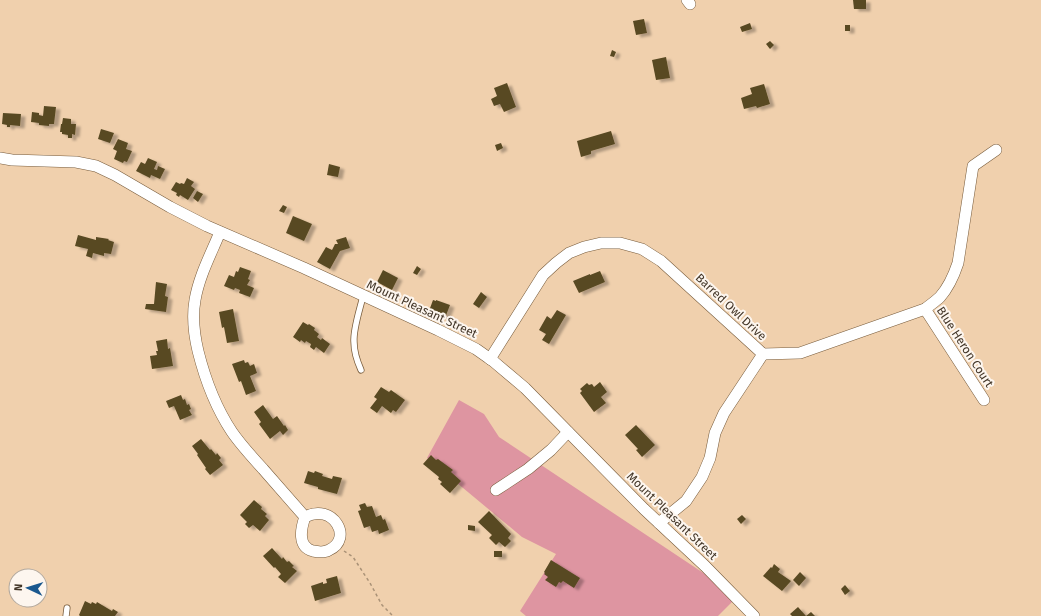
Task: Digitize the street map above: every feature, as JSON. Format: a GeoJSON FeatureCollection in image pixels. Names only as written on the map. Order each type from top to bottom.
{"type":"FeatureCollection","features":[{"type":"Feature","properties":{"kind":"street","name":"Barred Owl Drive"},"geometry":{"type":"LineString","coordinates":[[490,359],[543,275],[556,262],[569,253],[584,247],[601,243],[620,243],[642,249],[662,261],[764,354],[800,353],[925,309],[939,297],[947,287],[958,263],[973,166],[996,150]]}},
{"type":"Feature","properties":{"kind":"street","name":"Mount Pleasant Street"},"geometry":{"type":"LineString","coordinates":[[0,158],[12,160],[76,162],[96,166],[116,175],[170,207],[207,226],[298,265],[394,309],[457,339],[490,359],[510,374],[530,393],[644,509],[706,566],[754,616]]}},
{"type":"Feature","properties":{"kind":"street"},"geometry":{"type":"LineString","coordinates":[[220,232],[200,280],[194,300],[193,318],[201,364],[222,415],[232,432],[249,454],[305,517]]}},
{"type":"Feature","properties":{"kind":"street","name":"Blue Heron Court"},"geometry":{"type":"LineString","coordinates":[[925,309],[984,400]]}},
{"type":"Feature","properties":{"kind":"street"},"geometry":{"type":"LineString","coordinates":[[659,523],[686,501],[702,477],[710,458],[715,433],[724,413],[764,354]]}},
{"type":"Feature","properties":{"kind":"street"},"geometry":{"type":"LineString","coordinates":[[496,490],[528,469],[551,450],[568,432]]}},
{"type":"Feature","properties":{"kind":"street"},"geometry":{"type":"LineString","coordinates":[[310,514],[324,514],[332,517],[340,530],[340,538],[336,546],[328,551],[318,552],[310,550],[304,544],[301,537],[301,527],[305,517],[310,514]]}},
{"type":"Feature","properties":{"kind":"lane"},"geometry":{"type":"LineString","coordinates":[[361,370],[355,354],[353,342],[363,296]]}},
{"type":"Feature","properties":{"kind":"lane"},"geometry":{"type":"LineString","coordinates":[[66,616],[67,608]]}},
{"type":"Feature","properties":{"kind":"path"},"geometry":{"type":"LineString","coordinates":[[336,546],[353,557],[382,605],[393,616]]}},
{"type":"Feature","properties":{"kind":"shaded area"},"geometry":{"type":"Polygon","coordinates":[[[459,400],[484,414],[499,437],[738,596],[718,616],[526,616],[520,611],[556,554],[522,537],[427,458],[459,400]]]}},
{"type":"Feature","properties":{"kind":"building"},"geometry":{"type":"Polygon","coordinates":[[[853,0],[866,0],[866,9],[854,9],[853,0]]]}},
{"type":"Feature","properties":{"kind":"building"},"geometry":{"type":"Polygon","coordinates":[[[644,19],[647,33],[636,35],[633,21],[644,19]]]}},
{"type":"Feature","properties":{"kind":"building"},"geometry":{"type":"Polygon","coordinates":[[[750,23],[752,29],[742,32],[740,27],[750,23]]]}},
{"type":"Feature","properties":{"kind":"building"},"geometry":{"type":"Polygon","coordinates":[[[845,25],[850,25],[850,31],[845,31],[845,25]]]}},
{"type":"Feature","properties":{"kind":"building"},"geometry":{"type":"Polygon","coordinates":[[[770,41],[774,45],[770,49],[766,44],[770,41]]]}},
{"type":"Feature","properties":{"kind":"building"},"geometry":{"type":"Polygon","coordinates":[[[612,50],[616,52],[614,57],[610,56],[612,50]]]}},
{"type":"Feature","properties":{"kind":"building"},"geometry":{"type":"Polygon","coordinates":[[[666,57],[670,78],[656,80],[652,60],[666,57]]]}},
{"type":"Feature","properties":{"kind":"building"},"geometry":{"type":"Polygon","coordinates":[[[507,83],[516,107],[504,112],[500,104],[494,106],[491,99],[497,96],[494,88],[507,83]]]}},
{"type":"Feature","properties":{"kind":"building"},"geometry":{"type":"Polygon","coordinates":[[[764,84],[770,104],[757,108],[756,106],[744,109],[741,98],[752,94],[750,88],[764,84]]]}},
{"type":"Feature","properties":{"kind":"building"},"geometry":{"type":"Polygon","coordinates":[[[44,106],[56,107],[54,124],[49,124],[49,126],[31,122],[32,112],[39,113],[39,115],[43,116],[44,106]]]}},
{"type":"Feature","properties":{"kind":"building"},"geometry":{"type":"Polygon","coordinates":[[[3,113],[21,114],[20,126],[10,125],[10,127],[7,127],[7,125],[2,124],[3,113]]]}},
{"type":"Feature","properties":{"kind":"building"},"geometry":{"type":"Polygon","coordinates":[[[63,118],[71,119],[71,124],[76,124],[75,135],[72,134],[72,138],[68,138],[68,135],[60,132],[63,118]]]}},
{"type":"Feature","properties":{"kind":"building"},"geometry":{"type":"Polygon","coordinates":[[[101,129],[114,133],[110,143],[98,139],[101,129]]]}},
{"type":"Feature","properties":{"kind":"building"},"geometry":{"type":"Polygon","coordinates":[[[611,131],[615,144],[591,151],[591,154],[581,157],[577,141],[611,131]]]}},
{"type":"Feature","properties":{"kind":"building"},"geometry":{"type":"Polygon","coordinates":[[[118,139],[128,143],[126,149],[132,151],[127,162],[124,161],[123,163],[114,159],[117,151],[113,149],[118,139]]]}},
{"type":"Feature","properties":{"kind":"building"},"geometry":{"type":"Polygon","coordinates":[[[501,143],[503,148],[497,151],[495,145],[501,143]]]}},
{"type":"Feature","properties":{"kind":"building"},"geometry":{"type":"Polygon","coordinates":[[[148,158],[157,162],[154,169],[157,170],[158,166],[165,169],[160,179],[151,175],[150,178],[136,171],[141,162],[145,164],[148,158]]]}},
{"type":"Feature","properties":{"kind":"building"},"geometry":{"type":"Polygon","coordinates":[[[329,164],[340,167],[338,177],[327,175],[329,164]]]}},
{"type":"Feature","properties":{"kind":"building"},"geometry":{"type":"Polygon","coordinates":[[[187,178],[194,182],[191,186],[195,189],[188,200],[180,195],[179,197],[176,195],[177,193],[171,190],[176,182],[184,184],[187,178]]]}},
{"type":"Feature","properties":{"kind":"building"},"geometry":{"type":"Polygon","coordinates":[[[197,191],[203,194],[198,202],[193,198],[197,191]]]}},
{"type":"Feature","properties":{"kind":"building"},"geometry":{"type":"Polygon","coordinates":[[[283,205],[287,207],[284,213],[279,211],[283,205]]]}},
{"type":"Feature","properties":{"kind":"building"},"geometry":{"type":"Polygon","coordinates":[[[293,216],[312,224],[304,241],[286,233],[293,216]]]}},
{"type":"Feature","properties":{"kind":"building"},"geometry":{"type":"Polygon","coordinates":[[[78,235],[96,240],[96,237],[109,239],[108,240],[114,242],[111,254],[104,253],[104,256],[93,253],[92,258],[86,256],[88,249],[75,246],[78,235]]]}},
{"type":"Feature","properties":{"kind":"building"},"geometry":{"type":"Polygon","coordinates":[[[346,237],[350,248],[340,251],[330,269],[317,262],[326,247],[332,250],[335,244],[338,244],[336,240],[346,237]]]}},
{"type":"Feature","properties":{"kind":"building"},"geometry":{"type":"Polygon","coordinates":[[[417,266],[421,269],[417,275],[413,273],[417,266]]]}},
{"type":"Feature","properties":{"kind":"building"},"geometry":{"type":"Polygon","coordinates":[[[240,267],[251,271],[248,279],[250,280],[247,285],[254,288],[250,297],[239,293],[240,290],[235,288],[234,290],[224,286],[229,275],[234,277],[236,271],[238,272],[240,267]]]}},
{"type":"Feature","properties":{"kind":"building"},"geometry":{"type":"Polygon","coordinates":[[[383,270],[398,278],[392,290],[377,282],[383,270]]]}},
{"type":"Feature","properties":{"kind":"building"},"geometry":{"type":"Polygon","coordinates":[[[600,271],[605,282],[579,293],[573,281],[600,271]]]}},
{"type":"Feature","properties":{"kind":"building"},"geometry":{"type":"Polygon","coordinates":[[[156,282],[167,284],[165,296],[168,297],[166,312],[145,309],[146,304],[154,304],[156,282]]]}},
{"type":"Feature","properties":{"kind":"building"},"geometry":{"type":"Polygon","coordinates":[[[481,292],[487,297],[479,308],[473,304],[481,292]]]}},
{"type":"Feature","properties":{"kind":"building"},"geometry":{"type":"Polygon","coordinates":[[[433,300],[450,305],[445,318],[437,315],[436,317],[429,311],[433,300]]]}},
{"type":"Feature","properties":{"kind":"building"},"geometry":{"type":"Polygon","coordinates":[[[233,309],[239,341],[227,343],[219,312],[233,309]]]}},
{"type":"Feature","properties":{"kind":"building"},"geometry":{"type":"Polygon","coordinates":[[[557,310],[566,315],[549,344],[542,340],[546,334],[539,330],[547,316],[551,319],[557,310]]]}},
{"type":"Feature","properties":{"kind":"building"},"geometry":{"type":"Polygon","coordinates":[[[303,322],[315,328],[314,330],[319,334],[317,337],[321,340],[322,338],[330,344],[324,353],[316,347],[314,350],[310,347],[311,344],[306,341],[305,343],[301,340],[300,342],[293,337],[303,322]]]}},
{"type":"Feature","properties":{"kind":"building"},"geometry":{"type":"Polygon","coordinates":[[[167,339],[173,366],[152,369],[150,356],[157,355],[156,351],[158,351],[156,341],[167,339]]]}},
{"type":"Feature","properties":{"kind":"building"},"geometry":{"type":"Polygon","coordinates":[[[244,360],[245,363],[248,362],[250,366],[254,364],[257,373],[250,376],[256,391],[246,395],[241,381],[239,382],[232,364],[244,360]]]}},
{"type":"Feature","properties":{"kind":"building"},"geometry":{"type":"Polygon","coordinates":[[[600,382],[607,392],[601,397],[606,403],[594,412],[580,393],[582,391],[580,389],[587,383],[589,385],[592,384],[594,387],[600,382]]]}},
{"type":"Feature","properties":{"kind":"building"},"geometry":{"type":"Polygon","coordinates":[[[381,387],[389,392],[391,390],[405,400],[396,412],[393,410],[391,413],[382,406],[377,413],[370,408],[377,399],[374,397],[381,387]]]}},
{"type":"Feature","properties":{"kind":"building"},"geometry":{"type":"Polygon","coordinates":[[[181,395],[183,400],[185,399],[187,405],[189,404],[191,409],[189,410],[192,415],[180,420],[174,406],[169,408],[166,401],[181,395]]]}},
{"type":"Feature","properties":{"kind":"building"},"geometry":{"type":"Polygon","coordinates":[[[263,405],[273,419],[277,416],[284,426],[285,425],[288,430],[283,435],[280,431],[270,439],[259,424],[261,422],[254,412],[263,405]]]}},
{"type":"Feature","properties":{"kind":"building"},"geometry":{"type":"Polygon","coordinates":[[[636,425],[655,445],[642,457],[636,450],[638,449],[625,435],[636,425]]]}},
{"type":"Feature","properties":{"kind":"building"},"geometry":{"type":"Polygon","coordinates":[[[201,439],[210,450],[211,449],[216,455],[217,453],[221,458],[219,460],[223,465],[210,475],[192,446],[201,439]]]}},
{"type":"Feature","properties":{"kind":"building"},"geometry":{"type":"Polygon","coordinates":[[[431,455],[436,460],[438,459],[453,470],[451,472],[461,481],[450,493],[440,484],[442,482],[438,479],[439,477],[423,464],[431,455]]]}},
{"type":"Feature","properties":{"kind":"building"},"geometry":{"type":"Polygon","coordinates":[[[308,471],[314,473],[315,471],[323,474],[322,476],[332,479],[333,476],[342,478],[337,494],[318,489],[318,487],[304,483],[308,471]]]}},
{"type":"Feature","properties":{"kind":"building"},"geometry":{"type":"Polygon","coordinates":[[[254,500],[262,507],[261,509],[267,514],[265,516],[269,520],[260,531],[253,525],[249,528],[245,524],[247,522],[240,515],[254,500]]]}},
{"type":"Feature","properties":{"kind":"building"},"geometry":{"type":"Polygon","coordinates":[[[365,503],[367,507],[372,506],[376,517],[381,515],[383,520],[385,519],[389,530],[379,534],[378,530],[372,532],[370,526],[364,528],[358,511],[361,510],[359,505],[365,503]]]}},
{"type":"Feature","properties":{"kind":"building"},"geometry":{"type":"Polygon","coordinates":[[[489,511],[511,534],[508,538],[511,541],[505,547],[499,542],[496,545],[489,538],[492,535],[478,522],[489,511]]]}},
{"type":"Feature","properties":{"kind":"building"},"geometry":{"type":"Polygon","coordinates":[[[742,515],[746,519],[741,524],[737,519],[742,515]]]}},
{"type":"Feature","properties":{"kind":"building"},"geometry":{"type":"Polygon","coordinates":[[[468,525],[475,526],[475,531],[468,530],[468,525]]]}},
{"type":"Feature","properties":{"kind":"building"},"geometry":{"type":"Polygon","coordinates":[[[272,548],[282,559],[283,557],[287,562],[289,561],[294,566],[292,567],[297,571],[285,583],[278,577],[281,574],[263,556],[272,548]]]}},
{"type":"Feature","properties":{"kind":"building"},"geometry":{"type":"Polygon","coordinates":[[[494,551],[502,551],[502,557],[494,557],[494,551]]]}},
{"type":"Feature","properties":{"kind":"building"},"geometry":{"type":"Polygon","coordinates":[[[551,560],[580,578],[574,588],[563,581],[561,583],[559,582],[556,587],[545,580],[548,577],[544,574],[544,572],[551,560]]]}},
{"type":"Feature","properties":{"kind":"building"},"geometry":{"type":"Polygon","coordinates":[[[774,564],[780,569],[778,572],[791,581],[782,591],[763,576],[771,567],[772,568],[774,564]]]}},
{"type":"Feature","properties":{"kind":"building"},"geometry":{"type":"Polygon","coordinates":[[[800,572],[806,578],[799,586],[793,580],[800,572]]]}},
{"type":"Feature","properties":{"kind":"building"},"geometry":{"type":"Polygon","coordinates":[[[337,576],[341,593],[315,601],[311,586],[323,582],[323,584],[327,583],[326,579],[337,576]]]}},
{"type":"Feature","properties":{"kind":"building"},"geometry":{"type":"Polygon","coordinates":[[[845,585],[850,591],[845,595],[841,589],[845,585]]]}},
{"type":"Feature","properties":{"kind":"building"},"geometry":{"type":"Polygon","coordinates":[[[85,601],[91,604],[92,602],[96,604],[97,602],[112,611],[113,609],[118,612],[115,616],[80,616],[79,615],[85,601]]]}},
{"type":"Feature","properties":{"kind":"building"},"geometry":{"type":"Polygon","coordinates":[[[798,607],[806,616],[792,616],[790,614],[798,607]]]}},
{"type":"Feature","properties":{"kind":"building"},"geometry":{"type":"Polygon","coordinates":[[[811,612],[815,616],[806,616],[811,612]]]}}]}
